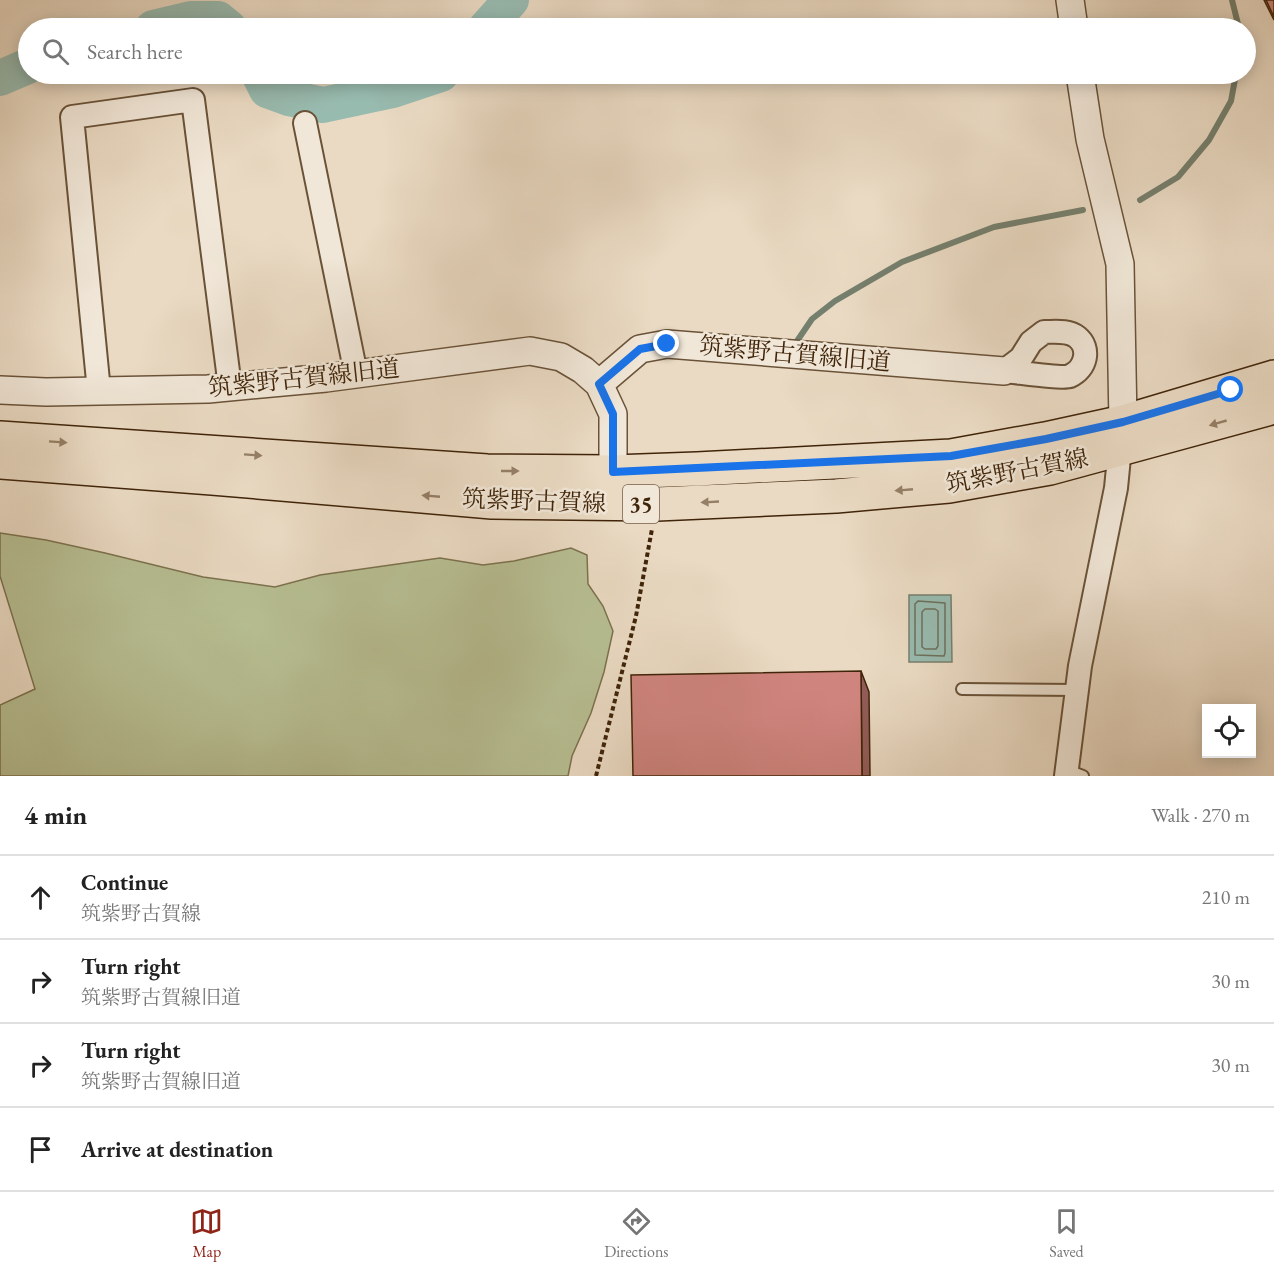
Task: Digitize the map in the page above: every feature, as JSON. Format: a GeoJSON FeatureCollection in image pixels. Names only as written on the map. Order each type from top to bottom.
{"type":"FeatureCollection","features":[{"type":"Feature","properties":{"kind":"main road","name":"筑紫野古賀線"},"geometry":{"type":"LineString","coordinates":[[0,462],[492,501],[657,504],[836,496],[949,486],[1050,468],[1121,436],[1274,377]]}},
{"type":"Feature","properties":{"kind":"main road","name":"筑紫野古賀線"},"geometry":{"type":"LineString","coordinates":[[0,438],[487,471],[613,472],[951,456],[1046,439],[1121,436],[1274,407]]}},
{"type":"Feature","properties":{"kind":"street"},"geometry":{"type":"LineString","coordinates":[[1070,0],[1073,18]]}},
{"type":"Feature","properties":{"kind":"street"},"geometry":{"type":"LineString","coordinates":[[1072,774],[1077,690],[1116,488],[1121,436],[1120,264],[1090,139],[1082,84]]}},
{"type":"Feature","properties":{"kind":"street"},"geometry":{"type":"LineString","coordinates":[[99,391],[72,117],[193,100],[230,387]]}},
{"type":"Feature","properties":{"kind":"street"},"geometry":{"type":"LineString","coordinates":[[305,123],[356,374]]}},
{"type":"Feature","properties":{"kind":"street","name":"筑紫野古賀線旧道"},"geometry":{"type":"LineString","coordinates":[[599,384],[640,349],[667,344],[1004,370]]}},
{"type":"Feature","properties":{"kind":"street","name":"筑紫野古賀線旧道"},"geometry":{"type":"LineString","coordinates":[[0,390],[46,392],[208,389],[356,374],[530,351],[561,357],[583,370],[599,384],[613,414],[613,504]]}},
{"type":"Feature","properties":{"kind":"lane"},"geometry":{"type":"LineString","coordinates":[[962,688],[1077,690]]}},
{"type":"Feature","properties":{"kind":"path"},"geometry":{"type":"LineString","coordinates":[[596,776],[615,691],[636,616],[657,504]]}},
{"type":"Feature","properties":{"kind":"green space"},"geometry":{"type":"Polygon","coordinates":[[[0,533],[46,540],[203,577],[275,587],[320,575],[440,558],[483,565],[514,561],[571,548],[587,555],[588,584],[603,606],[613,631],[604,672],[591,713],[572,756],[568,776],[0,776],[0,705],[35,689],[0,576],[0,533]]]}},
{"type":"Feature","properties":{"kind":"water"},"geometry":{"type":"Polygon","coordinates":[[[909,595],[951,595],[952,662],[909,662],[909,595]]]}},
{"type":"Feature","properties":{"kind":"building"},"geometry":{"type":"Polygon","coordinates":[[[1266,0],[1274,0],[1274,17],[1266,0]]]}},
{"type":"Feature","properties":{"kind":"building"},"geometry":{"type":"Polygon","coordinates":[[[861,671],[862,776],[633,776],[631,675],[861,671]]]}},
{"type":"Feature","properties":{"kind":"waterway"},"geometry":{"type":"LineString","coordinates":[[495,18],[511,0]]}},
{"type":"Feature","properties":{"kind":"waterway"},"geometry":{"type":"LineString","coordinates":[[1232,0],[1236,18]]}},
{"type":"Feature","properties":{"kind":"waterway"},"geometry":{"type":"LineString","coordinates":[[0,78],[18,70]]}},
{"type":"Feature","properties":{"kind":"waterway"},"geometry":{"type":"LineString","coordinates":[[264,84],[267,90],[289,98],[323,105],[411,84]]}},
{"type":"Feature","properties":{"kind":"waterway"},"geometry":{"type":"LineString","coordinates":[[1140,200],[1178,177],[1209,140],[1231,101],[1234,84]]}},
{"type":"Feature","properties":{"kind":"waterway"},"geometry":{"type":"LineString","coordinates":[[797,341],[812,319],[835,301],[902,262],[994,227],[1083,210]]}},
{"type":"Feature","properties":{"kind":"route"},"geometry":{"type":"LineString","coordinates":[[667,344],[640,349],[599,384],[613,414],[613,472],[951,456],[1123,422],[1231,390]]}}]}
